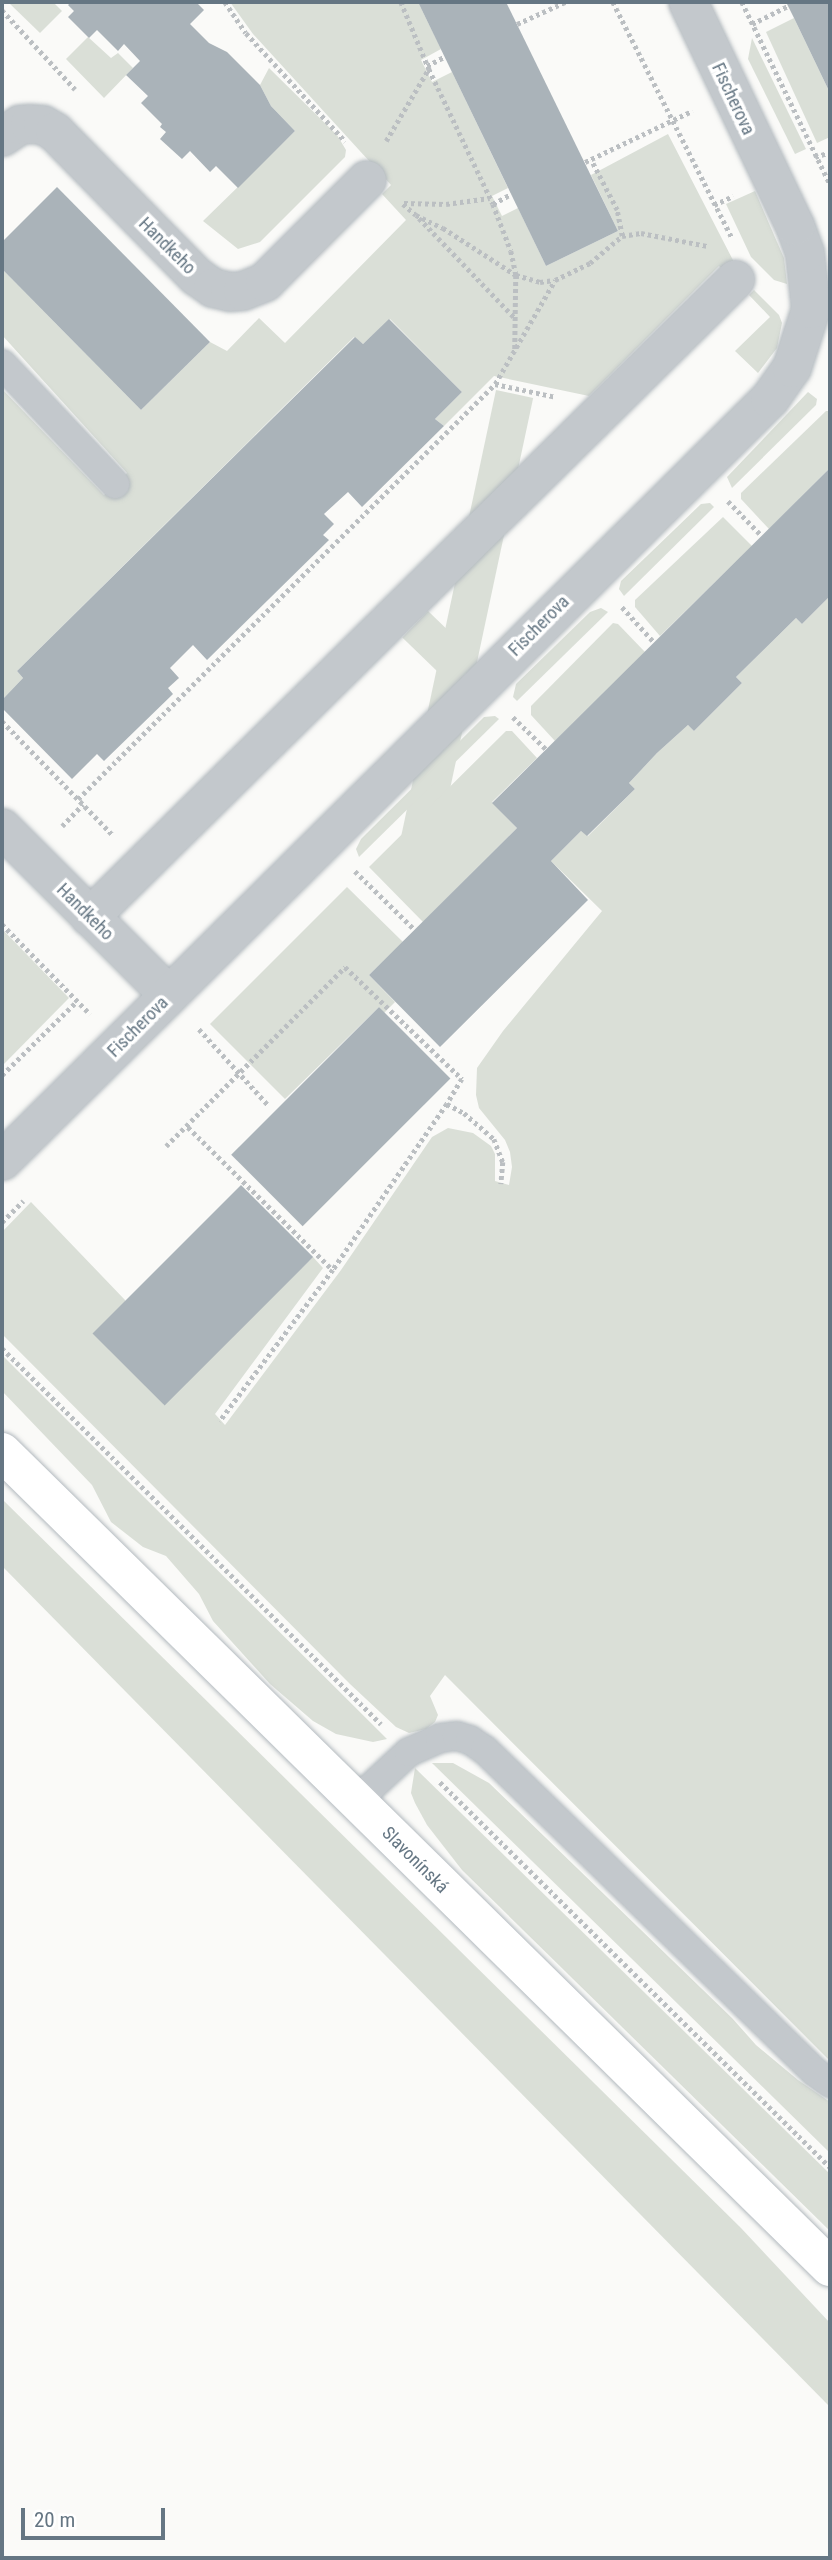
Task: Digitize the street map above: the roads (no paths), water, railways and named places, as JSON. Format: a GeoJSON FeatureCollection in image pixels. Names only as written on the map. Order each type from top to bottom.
{"type":"FeatureCollection","features":[{"type":"Feature","properties":{"kind":"main road","name":"Slavonínská"},"geometry":{"type":"LineString","coordinates":[[2,1452],[830,2267]]}},
{"type":"Feature","properties":{"kind":"street","name":"Fischerova"},"geometry":{"type":"LineString","coordinates":[[2,1161],[770,399],[792,368],[811,309],[805,253],[795,226],[688,2]]}},
{"type":"Feature","properties":{"kind":"street","name":"Handkeho"},"geometry":{"type":"LineString","coordinates":[[2,137],[20,125],[30,124],[43,125],[55,132],[196,276],[213,288],[230,292],[243,291],[265,282],[374,164]]}},
{"type":"Feature","properties":{"kind":"street"},"geometry":{"type":"LineString","coordinates":[[90,917],[735,280]]}},
{"type":"Feature","properties":{"kind":"street","name":"Handkeho"},"geometry":{"type":"LineString","coordinates":[[2,828],[169,995]]}},
{"type":"Feature","properties":{"kind":"lane"},"geometry":{"type":"LineString","coordinates":[[2,363],[116,484]]}},
{"type":"Feature","properties":{"kind":"lane"},"geometry":{"type":"LineString","coordinates":[[356,1801],[409,1752],[440,1738],[457,1736],[470,1740],[485,1750],[815,2072],[830,2083]]}}]}
